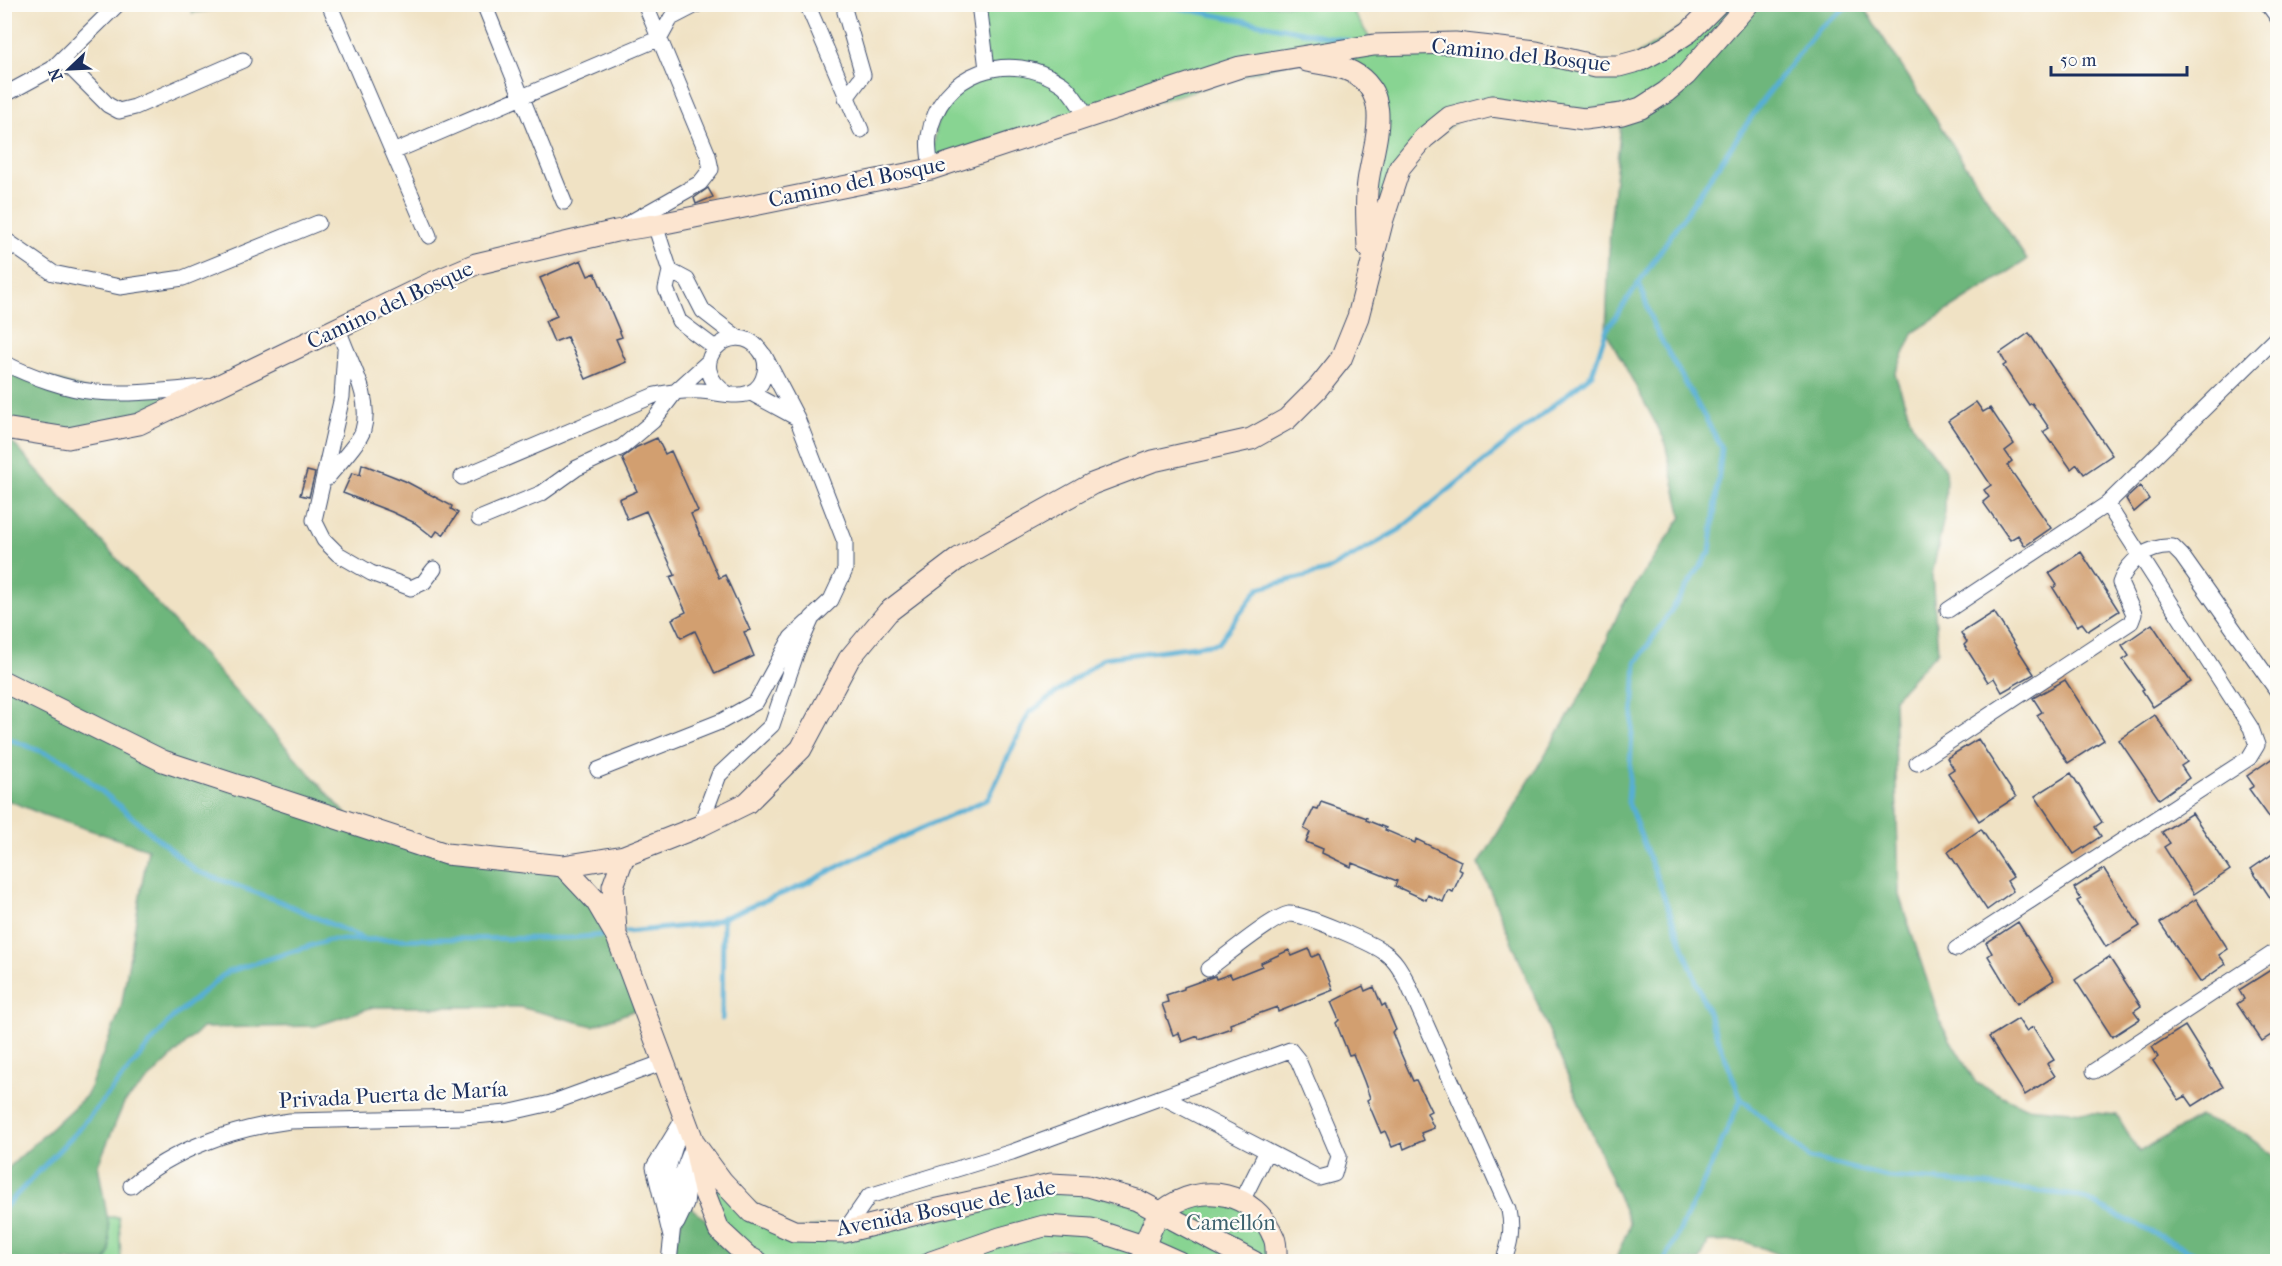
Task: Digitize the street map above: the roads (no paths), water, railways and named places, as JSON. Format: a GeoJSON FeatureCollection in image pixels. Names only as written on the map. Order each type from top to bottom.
{"type":"FeatureCollection","features":[{"type":"Feature","properties":{"kind":"street"},"geometry":{"type":"LineString","coordinates":[[4,95],[52,69],[118,4]]}},
{"type":"Feature","properties":{"kind":"street"},"geometry":{"type":"LineString","coordinates":[[484,4],[564,202]]}},
{"type":"Feature","properties":{"kind":"street"},"geometry":{"type":"LineString","coordinates":[[616,231],[700,183],[711,169],[708,155],[645,4]]}},
{"type":"Feature","properties":{"kind":"street"},"geometry":{"type":"LineString","coordinates":[[393,152],[660,38],[671,18],[698,4]]}},
{"type":"Feature","properties":{"kind":"street"},"geometry":{"type":"LineString","coordinates":[[807,4],[861,130]]}},
{"type":"Feature","properties":{"kind":"street"},"geometry":{"type":"LineString","coordinates":[[979,4],[987,69]]}},
{"type":"Feature","properties":{"kind":"street","name":"Camino del Bosque"},"geometry":{"type":"LineString","coordinates":[[4,428],[68,438],[139,424],[429,284],[476,264],[616,231],[931,169],[1240,67],[1374,45],[1455,43],[1536,52],[1596,66],[1619,66],[1641,60],[1666,47],[1689,32],[1717,4]]}},
{"type":"Feature","properties":{"kind":"street"},"geometry":{"type":"LineString","coordinates":[[4,682],[163,761],[446,854],[563,866],[624,856],[700,826],[747,803],[801,748],[849,658],[888,612],[959,558],[1092,484],[1153,461],[1251,439],[1287,419],[1317,389],[1341,359],[1358,317],[1383,219],[1400,167],[1424,138],[1450,117],[1492,105],[1584,119],[1622,114],[1641,108],[1666,92],[1686,75],[1748,4]]}},
{"type":"Feature","properties":{"kind":"street"},"geometry":{"type":"LineString","coordinates":[[2268,4],[2277,18]]}},
{"type":"Feature","properties":{"kind":"street"},"geometry":{"type":"LineString","coordinates":[[330,6],[429,236]]}},
{"type":"Feature","properties":{"kind":"street"},"geometry":{"type":"LineString","coordinates":[[845,12],[863,75],[846,98]]}},
{"type":"Feature","properties":{"kind":"street"},"geometry":{"type":"LineString","coordinates":[[62,59],[108,105],[119,111],[135,107],[243,60]]}},
{"type":"Feature","properties":{"kind":"street"},"geometry":{"type":"LineString","coordinates":[[1299,59],[1351,71],[1368,85],[1377,102],[1379,124],[1367,184],[1370,271]]}},
{"type":"Feature","properties":{"kind":"street"},"geometry":{"type":"LineString","coordinates":[[931,169],[929,137],[939,107],[959,83],[987,69],[1027,67],[1063,84],[1087,117]]}},
{"type":"Feature","properties":{"kind":"street"},"geometry":{"type":"LineString","coordinates":[[4,239],[53,273],[120,287],[183,278],[318,223]]}},
{"type":"Feature","properties":{"kind":"street"},"geometry":{"type":"LineString","coordinates":[[655,225],[670,270],[666,289],[679,321],[712,355],[710,375],[716,387],[728,394]]}},
{"type":"Feature","properties":{"kind":"street"},"geometry":{"type":"LineString","coordinates":[[670,270],[687,280],[703,312],[738,338]]}},
{"type":"Feature","properties":{"kind":"street"},"geometry":{"type":"LineString","coordinates":[[323,484],[363,432],[365,396],[345,351],[338,328]]}},
{"type":"Feature","properties":{"kind":"street"},"geometry":{"type":"LineString","coordinates":[[1948,610],[2107,504],[2277,336]]}},
{"type":"Feature","properties":{"kind":"street"},"geometry":{"type":"LineString","coordinates":[[479,519],[542,493],[577,468],[622,447],[653,421],[676,391],[725,340],[738,338],[748,340],[757,346],[797,418],[845,542],[845,570],[831,600],[791,638],[756,702],[722,721],[598,770]]}},
{"type":"Feature","properties":{"kind":"street"},"geometry":{"type":"LineString","coordinates":[[345,351],[342,398],[314,520],[324,540],[338,554],[371,573],[411,588],[424,582],[434,569]]}},
{"type":"Feature","properties":{"kind":"street"},"geometry":{"type":"LineString","coordinates":[[462,477],[655,395],[676,391],[701,391],[739,396],[751,393],[761,383],[764,376],[766,369],[764,355]]}},
{"type":"Feature","properties":{"kind":"street"},"geometry":{"type":"LineString","coordinates":[[4,363],[56,383],[94,392],[131,393],[216,387]]}},
{"type":"Feature","properties":{"kind":"street"},"geometry":{"type":"LineString","coordinates":[[751,393],[797,418]]}},
{"type":"Feature","properties":{"kind":"street"},"geometry":{"type":"LineString","coordinates":[[1956,949],[2249,758],[2257,745],[2251,728],[2107,504]]}},
{"type":"Feature","properties":{"kind":"street"},"geometry":{"type":"LineString","coordinates":[[1917,763],[2131,622],[2134,614],[2133,607],[2120,583],[2122,575],[2141,555],[2161,546],[2173,547],[2182,556],[2277,692]]}},
{"type":"Feature","properties":{"kind":"street"},"geometry":{"type":"LineString","coordinates":[[700,826],[719,775],[772,725],[797,651],[812,618]]}},
{"type":"Feature","properties":{"kind":"street","name":"Avenida Bosque de Jade"},"geometry":{"type":"LineString","coordinates":[[616,938],[613,886],[624,856]]}},
{"type":"Feature","properties":{"kind":"street","name":"Avenida Bosque de Jade"},"geometry":{"type":"LineString","coordinates":[[563,866],[596,901],[616,938],[694,1143],[704,1191],[718,1230],[747,1256],[758,1262]]}},
{"type":"Feature","properties":{"kind":"street"},"geometry":{"type":"LineString","coordinates":[[1208,969],[1276,920],[1289,914],[1304,916],[1384,952],[1396,963],[1407,982],[1509,1210],[1513,1227],[1510,1245],[1503,1262]]}},
{"type":"Feature","properties":{"kind":"street"},"geometry":{"type":"LineString","coordinates":[[2094,1071],[2277,950]]}},
{"type":"Feature","properties":{"kind":"street"},"geometry":{"type":"LineString","coordinates":[[844,1232],[869,1196],[1012,1152],[1275,1053],[1290,1050],[1298,1060],[1339,1156],[1334,1174],[1319,1178],[1163,1097]]}},
{"type":"Feature","properties":{"kind":"street","name":"Privada Puerta de María"},"geometry":{"type":"LineString","coordinates":[[131,1186],[147,1171],[186,1151],[263,1125],[290,1121],[464,1117],[507,1113],[551,1103],[664,1062]]}},
{"type":"Feature","properties":{"kind":"street"},"geometry":{"type":"LineString","coordinates":[[671,1237],[654,1167],[684,1118]]}},
{"type":"Feature","properties":{"kind":"street"},"geometry":{"type":"LineString","coordinates":[[669,1262],[677,1186],[694,1143]]}},
{"type":"Feature","properties":{"kind":"street","name":"Avenida Bosque de Jade"},"geometry":{"type":"LineString","coordinates":[[694,1143],[722,1181],[751,1212],[794,1231],[844,1232],[1051,1184],[1088,1186],[1116,1193],[1162,1212],[1254,1262]]}},
{"type":"Feature","properties":{"kind":"street"},"geometry":{"type":"LineString","coordinates":[[1242,1201],[1268,1151]]}},
{"type":"Feature","properties":{"kind":"street"},"geometry":{"type":"LineString","coordinates":[[1142,1254],[1162,1212],[1191,1195],[1226,1194],[1256,1210],[1275,1239],[1276,1262]]}},
{"type":"Feature","properties":{"kind":"street","name":"Avenida Bosque de Jade"},"geometry":{"type":"LineString","coordinates":[[932,1262],[1000,1238],[1044,1227],[1091,1229],[1142,1254],[1179,1262]]}},
{"type":"Feature","properties":{"kind":"waterway"},"geometry":{"type":"LineString","coordinates":[[1159,4],[1349,41]]}},
{"type":"Feature","properties":{"kind":"waterway"},"geometry":{"type":"LineString","coordinates":[[626,932],[707,924],[801,886],[853,859],[988,799],[1029,713],[1104,658],[1218,643],[1259,588],[1326,571],[1399,530],[1592,374],[1606,331],[1763,100],[1819,28],[1852,4]]}},
{"type":"Feature","properties":{"kind":"waterway"},"geometry":{"type":"LineString","coordinates":[[1639,282],[1654,327],[1722,448],[1710,552],[1636,663],[1628,802],[1741,1099],[1810,1158],[1888,1177],[1969,1183],[2078,1196],[2194,1253],[2200,1262]]}},
{"type":"Feature","properties":{"kind":"waterway"},"geometry":{"type":"LineString","coordinates":[[4,737],[66,761],[196,871],[279,901],[362,938]]}},
{"type":"Feature","properties":{"kind":"waterway"},"geometry":{"type":"LineString","coordinates":[[722,1019],[723,917]]}},
{"type":"Feature","properties":{"kind":"waterway"},"geometry":{"type":"LineString","coordinates":[[4,1208],[79,1129],[172,1018],[227,972],[329,940],[571,938],[603,935]]}},
{"type":"Feature","properties":{"kind":"waterway"},"geometry":{"type":"LineString","coordinates":[[1664,1262],[1741,1099]]}},
{"type":"Feature","properties":{"kind":"park label","name":"Camellón"},"geometry":{"type":"Point","coordinates":[1231,1223]}}]}
